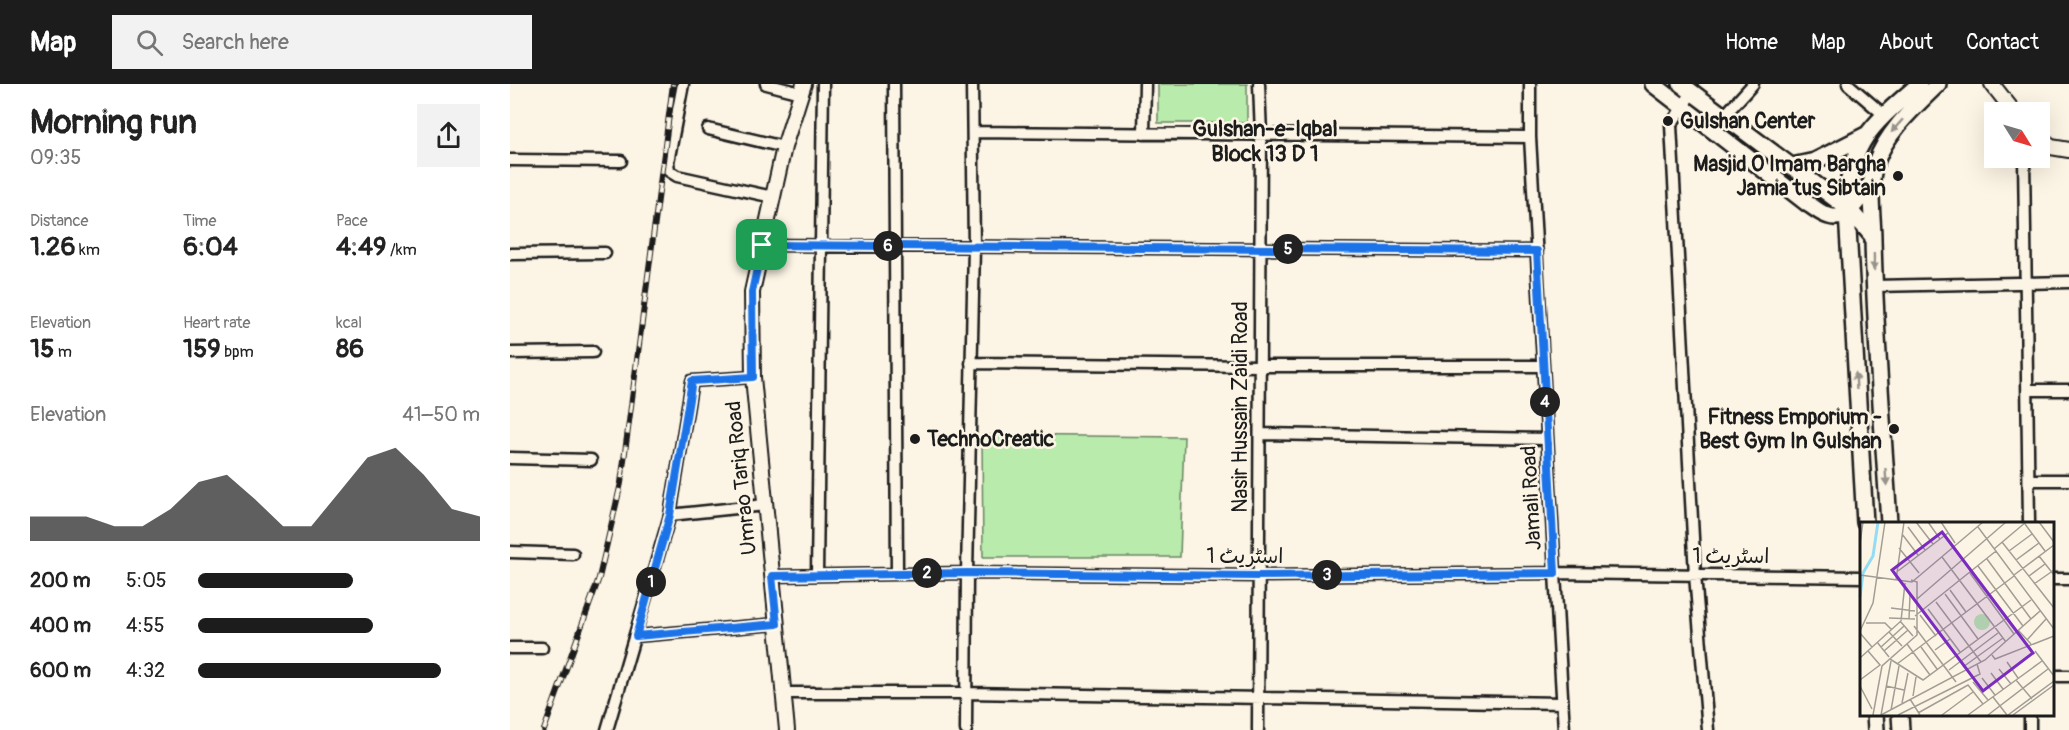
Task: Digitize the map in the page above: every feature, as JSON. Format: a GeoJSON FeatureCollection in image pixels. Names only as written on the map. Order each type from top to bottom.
{"type":"FeatureCollection","features":[{"type":"Feature","properties":{"kind":"main road"},"geometry":{"type":"LineString","coordinates":[[1653,84],[1808,204],[1832,217],[1847,210],[1872,182]]}},
{"type":"Feature","properties":{"kind":"main road"},"geometry":{"type":"LineString","coordinates":[[1865,522],[1847,210],[1848,179],[1858,148],[1866,135],[1884,115],[1919,84]]}},
{"type":"Feature","properties":{"kind":"main road"},"geometry":{"type":"LineString","coordinates":[[1889,522],[1874,286],[1872,182],[1875,164],[1892,131],[1938,84]]}},
{"type":"Feature","properties":{"kind":"main road"},"geometry":{"type":"LineString","coordinates":[[1686,88],[1792,166],[1847,210],[1873,237]]}},
{"type":"Feature","properties":{"kind":"main road"},"geometry":{"type":"LineString","coordinates":[[1792,166],[1815,161],[1866,135]]}},
{"type":"Feature","properties":{"kind":"main road"},"geometry":{"type":"LineString","coordinates":[[1875,715],[1876,730]]}},
{"type":"Feature","properties":{"kind":"main road"},"geometry":{"type":"LineString","coordinates":[[1900,715],[1901,730]]}},
{"type":"Feature","properties":{"kind":"street"},"geometry":{"type":"LineString","coordinates":[[683,84],[668,162],[669,171],[678,176],[773,198]]}},
{"type":"Feature","properties":{"kind":"street"},"geometry":{"type":"LineString","coordinates":[[766,84],[802,89]]}},
{"type":"Feature","properties":{"kind":"street"},"geometry":{"type":"LineString","coordinates":[[817,574],[823,84]]}},
{"type":"Feature","properties":{"kind":"street"},"geometry":{"type":"LineString","coordinates":[[894,84],[897,573]]}},
{"type":"Feature","properties":{"kind":"street"},"geometry":{"type":"LineString","coordinates":[[966,730],[974,247],[972,84]]}},
{"type":"Feature","properties":{"kind":"street"},"geometry":{"type":"LineString","coordinates":[[1144,134],[1145,84]]}},
{"type":"Feature","properties":{"kind":"street","name":"Nasir Hussain Zaidi Road"},"geometry":{"type":"LineString","coordinates":[[1258,730],[1262,135],[1259,84]]}},
{"type":"Feature","properties":{"kind":"street","name":"Jamali Road"},"geometry":{"type":"LineString","coordinates":[[1530,84],[1530,137],[1564,730]]}},
{"type":"Feature","properties":{"kind":"street"},"geometry":{"type":"LineString","coordinates":[[1724,116],[1753,84]]}},
{"type":"Feature","properties":{"kind":"street"},"geometry":{"type":"LineString","coordinates":[[1848,84],[1884,115]]}},
{"type":"Feature","properties":{"kind":"street"},"geometry":{"type":"LineString","coordinates":[[1992,84],[2006,102]]}},
{"type":"Feature","properties":{"kind":"street"},"geometry":{"type":"LineString","coordinates":[[1686,88],[1683,107],[1671,125],[1695,575],[1708,730]]}},
{"type":"Feature","properties":{"kind":"street","name":"Umrao Tariq Road"},"geometry":{"type":"LineString","coordinates":[[787,730],[753,377],[752,292],[784,147],[802,89]]}},
{"type":"Feature","properties":{"kind":"street"},"geometry":{"type":"LineString","coordinates":[[708,129],[784,147]]}},
{"type":"Feature","properties":{"kind":"street"},"geometry":{"type":"LineString","coordinates":[[973,132],[1530,137]]}},
{"type":"Feature","properties":{"kind":"street"},"geometry":{"type":"LineString","coordinates":[[2050,146],[2069,150]]}},
{"type":"Feature","properties":{"kind":"street"},"geometry":{"type":"LineString","coordinates":[[510,160],[621,161]]}},
{"type":"Feature","properties":{"kind":"street"},"geometry":{"type":"LineString","coordinates":[[2024,168],[2029,522]]}},
{"type":"Feature","properties":{"kind":"street"},"geometry":{"type":"LineString","coordinates":[[762,245],[1537,251]]}},
{"type":"Feature","properties":{"kind":"street"},"geometry":{"type":"LineString","coordinates":[[510,254],[605,253]]}},
{"type":"Feature","properties":{"kind":"street"},"geometry":{"type":"LineString","coordinates":[[1874,286],[2069,282]]}},
{"type":"Feature","properties":{"kind":"street"},"geometry":{"type":"LineString","coordinates":[[510,353],[593,352]]}},
{"type":"Feature","properties":{"kind":"street"},"geometry":{"type":"LineString","coordinates":[[971,363],[1543,366]]}},
{"type":"Feature","properties":{"kind":"street"},"geometry":{"type":"LineString","coordinates":[[607,730],[670,515],[692,381],[753,377]]}},
{"type":"Feature","properties":{"kind":"street"},"geometry":{"type":"LineString","coordinates":[[2028,390],[2069,390]]}},
{"type":"Feature","properties":{"kind":"street"},"geometry":{"type":"LineString","coordinates":[[1260,434],[1547,439]]}},
{"type":"Feature","properties":{"kind":"street"},"geometry":{"type":"LineString","coordinates":[[510,458],[591,460]]}},
{"type":"Feature","properties":{"kind":"street"},"geometry":{"type":"LineString","coordinates":[[2029,480],[2069,480]]}},
{"type":"Feature","properties":{"kind":"street"},"geometry":{"type":"LineString","coordinates":[[670,515],[765,504]]}},
{"type":"Feature","properties":{"kind":"street"},"geometry":{"type":"LineString","coordinates":[[510,552],[573,554]]}},
{"type":"Feature","properties":{"kind":"street","name":"اسٹریٹ 1"},"geometry":{"type":"LineString","coordinates":[[772,576],[897,573],[1259,576],[1555,573],[1860,577]]}},
{"type":"Feature","properties":{"kind":"street"},"geometry":{"type":"LineString","coordinates":[[636,636],[777,624]]}},
{"type":"Feature","properties":{"kind":"street"},"geometry":{"type":"LineString","coordinates":[[510,648],[542,648]]}},
{"type":"Feature","properties":{"kind":"street"},"geometry":{"type":"LineString","coordinates":[[783,693],[967,693],[1562,703]]}},
{"type":"Feature","properties":{"kind":"green space"},"geometry":{"type":"Polygon","coordinates":[[[1158,84],[1247,84],[1247,123],[1158,123],[1158,84]]]}},
{"type":"Feature","properties":{"kind":"green space"},"geometry":{"type":"Polygon","coordinates":[[[982,435],[1184,437],[1180,557],[983,557],[982,435]]]}},
{"type":"Feature","properties":{"kind":"railway"},"geometry":{"type":"LineString","coordinates":[[544,730],[599,578],[621,483],[673,84]]}},
{"type":"Feature","properties":{"kind":"place","name":"Gulshan Center"},"geometry":{"type":"Point","coordinates":[1668,121]}},
{"type":"Feature","properties":{"kind":"place","name":"Masjid O Imam Bargha Jamia tus Sibtain"},"geometry":{"type":"Point","coordinates":[1898,176]}},
{"type":"Feature","properties":{"kind":"place","name":"Fitness Emporium - Best Gym In Gulshan"},"geometry":{"type":"Point","coordinates":[1894,429]}},
{"type":"Feature","properties":{"kind":"place","name":"TechnoCreatic"},"geometry":{"type":"Point","coordinates":[915,439]}},
{"type":"Feature","properties":{"kind":"district","name":"Gulshan-e-Iqbal Block 13 D 1"},"geometry":{"type":"Point","coordinates":[1265,140]}},
{"type":"Feature","properties":{"kind":"route"},"geometry":{"type":"LineString","coordinates":[[762,245],[1537,251],[1555,573],[1259,576],[967,573],[772,576],[777,624],[636,636],[670,515],[692,381],[753,377],[752,292],[762,245]]}}]}
